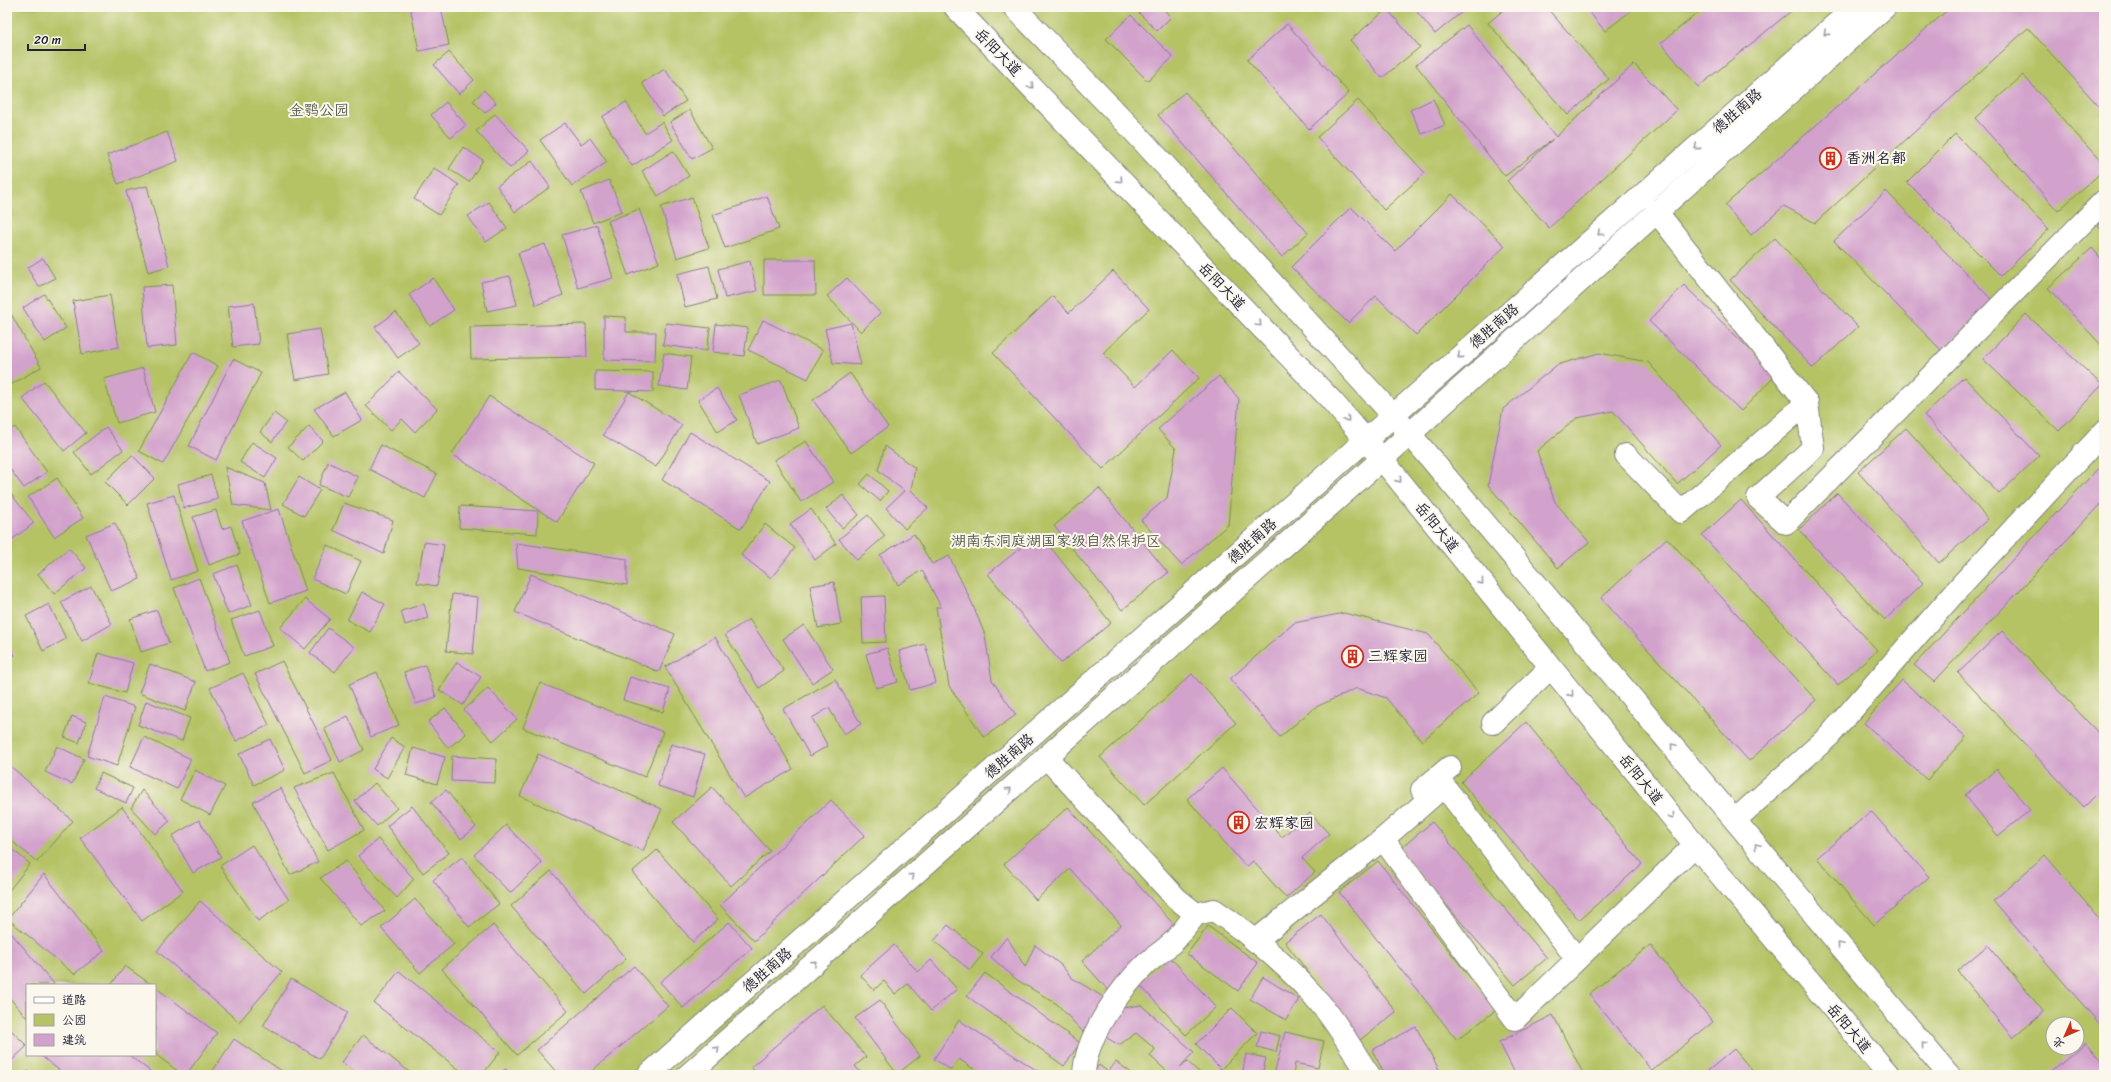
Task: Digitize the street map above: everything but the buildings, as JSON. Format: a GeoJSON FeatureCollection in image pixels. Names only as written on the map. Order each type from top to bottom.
{"type":"FeatureCollection","features":[{"type":"Feature","properties":{"kind":"main road","name":"岳阳大道"},"geometry":{"type":"LineString","coordinates":[[955,7],[1332,401],[1382,459],[1695,845],[1889,1075]]}},
{"type":"Feature","properties":{"kind":"main road"},"geometry":{"type":"LineString","coordinates":[[1014,7],[1135,133],[1410,434],[1949,1075]]}},
{"type":"Feature","properties":{"kind":"main road","name":"德胜南路"},"geometry":{"type":"LineString","coordinates":[[648,1075],[1855,7]]}},
{"type":"Feature","properties":{"kind":"main road","name":"德胜南路"},"geometry":{"type":"LineString","coordinates":[[688,1075],[1382,459],[1656,211],[1885,7]]}},
{"type":"Feature","properties":{"kind":"main road"},"geometry":{"type":"LineString","coordinates":[[1656,211],[1807,403],[1813,448],[1758,498],[1786,523],[2104,201]]}},
{"type":"Feature","properties":{"kind":"main road"},"geometry":{"type":"LineString","coordinates":[[1626,455],[1681,512],[1807,403]]}},
{"type":"Feature","properties":{"kind":"main road"},"geometry":{"type":"LineString","coordinates":[[1735,820],[1829,736],[1963,583],[2104,432]]}},
{"type":"Feature","properties":{"kind":"main road"},"geometry":{"type":"LineString","coordinates":[[1493,723],[1550,668]]}},
{"type":"Feature","properties":{"kind":"main road"},"geometry":{"type":"LineString","coordinates":[[1046,757],[1176,898],[1196,914]]}},
{"type":"Feature","properties":{"kind":"main road"},"geometry":{"type":"LineString","coordinates":[[1255,941],[1268,923],[1378,826],[1450,767]]}},
{"type":"Feature","properties":{"kind":"main road"},"geometry":{"type":"LineString","coordinates":[[1255,941],[1383,839],[1444,786],[1578,958]]}},
{"type":"Feature","properties":{"kind":"main road"},"geometry":{"type":"LineString","coordinates":[[1383,839],[1515,1019],[1695,845]]}},
{"type":"Feature","properties":{"kind":"main road"},"geometry":{"type":"LineString","coordinates":[[1084,1075],[1084,1066],[1098,1028],[1117,998],[1146,965],[1174,941],[1196,914],[1214,910],[1235,924],[1272,955],[1324,1009],[1369,1075]]}},
{"type":"Feature","properties":{"kind":"green space","name":"湖南东洞庭湖国家级自然保护区"},"geometry":{"type":"Polygon","coordinates":[[[7,7],[2104,7],[2104,1075],[7,1075],[7,7]]]}},
{"type":"Feature","properties":{"kind":"place","name":"香洲名都"},"geometry":{"type":"Point","coordinates":[1831,158]}},
{"type":"Feature","properties":{"kind":"place","name":"三辉家园"},"geometry":{"type":"Point","coordinates":[1352,656]}},
{"type":"Feature","properties":{"kind":"place","name":"宏辉家园"},"geometry":{"type":"Point","coordinates":[1239,823]}},
{"type":"Feature","properties":{"kind":"park label","name":"金鹗公园"},"geometry":{"type":"Point","coordinates":[319,110]}}]}
